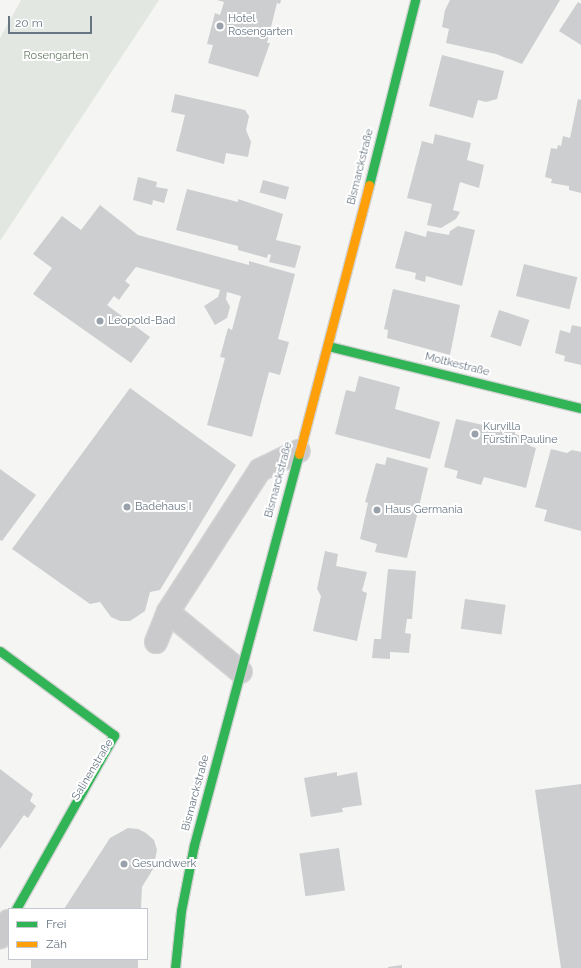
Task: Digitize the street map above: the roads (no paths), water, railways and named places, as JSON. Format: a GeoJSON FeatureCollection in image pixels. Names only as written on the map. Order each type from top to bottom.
{"type":"FeatureCollection","features":[{"type":"Feature","properties":{"kind":"main road","name":"Bismarckstraße"},"geometry":{"type":"LineString","coordinates":[[175,968],[181,911],[194,845],[328,346],[415,0]]}},
{"type":"Feature","properties":{"kind":"main road","name":"Moltkestraße"},"geometry":{"type":"LineString","coordinates":[[328,346],[581,408]]}},
{"type":"Feature","properties":{"kind":"main road","name":"Salinenstraße"},"geometry":{"type":"LineString","coordinates":[[0,651],[114,735],[17,908]]}},
{"type":"Feature","properties":{"kind":"street"},"geometry":{"type":"LineString","coordinates":[[156,642],[168,612],[260,470],[300,451]]}},
{"type":"Feature","properties":{"kind":"street"},"geometry":{"type":"LineString","coordinates":[[168,612],[241,672]]}},
{"type":"Feature","properties":{"kind":"street"},"geometry":{"type":"LineString","coordinates":[[0,937],[8,923]]}},
{"type":"Feature","properties":{"kind":"place","name":"Hotel Rosengarten"},"geometry":{"type":"Point","coordinates":[220,26]}},
{"type":"Feature","properties":{"kind":"place","name":"Leopold-Bad"},"geometry":{"type":"Point","coordinates":[100,321]}},
{"type":"Feature","properties":{"kind":"place","name":"Kurvilla Fürstin Pauline"},"geometry":{"type":"Point","coordinates":[475,434]}},
{"type":"Feature","properties":{"kind":"place","name":"Badehaus I"},"geometry":{"type":"Point","coordinates":[127,507]}},
{"type":"Feature","properties":{"kind":"place","name":"Haus Germania"},"geometry":{"type":"Point","coordinates":[377,510]}},
{"type":"Feature","properties":{"kind":"place","name":"Gesundwerk"},"geometry":{"type":"Point","coordinates":[124,864]}},
{"type":"Feature","properties":{"kind":"park label","name":"Rosengarten"},"geometry":{"type":"Point","coordinates":[56,56]}}]}
